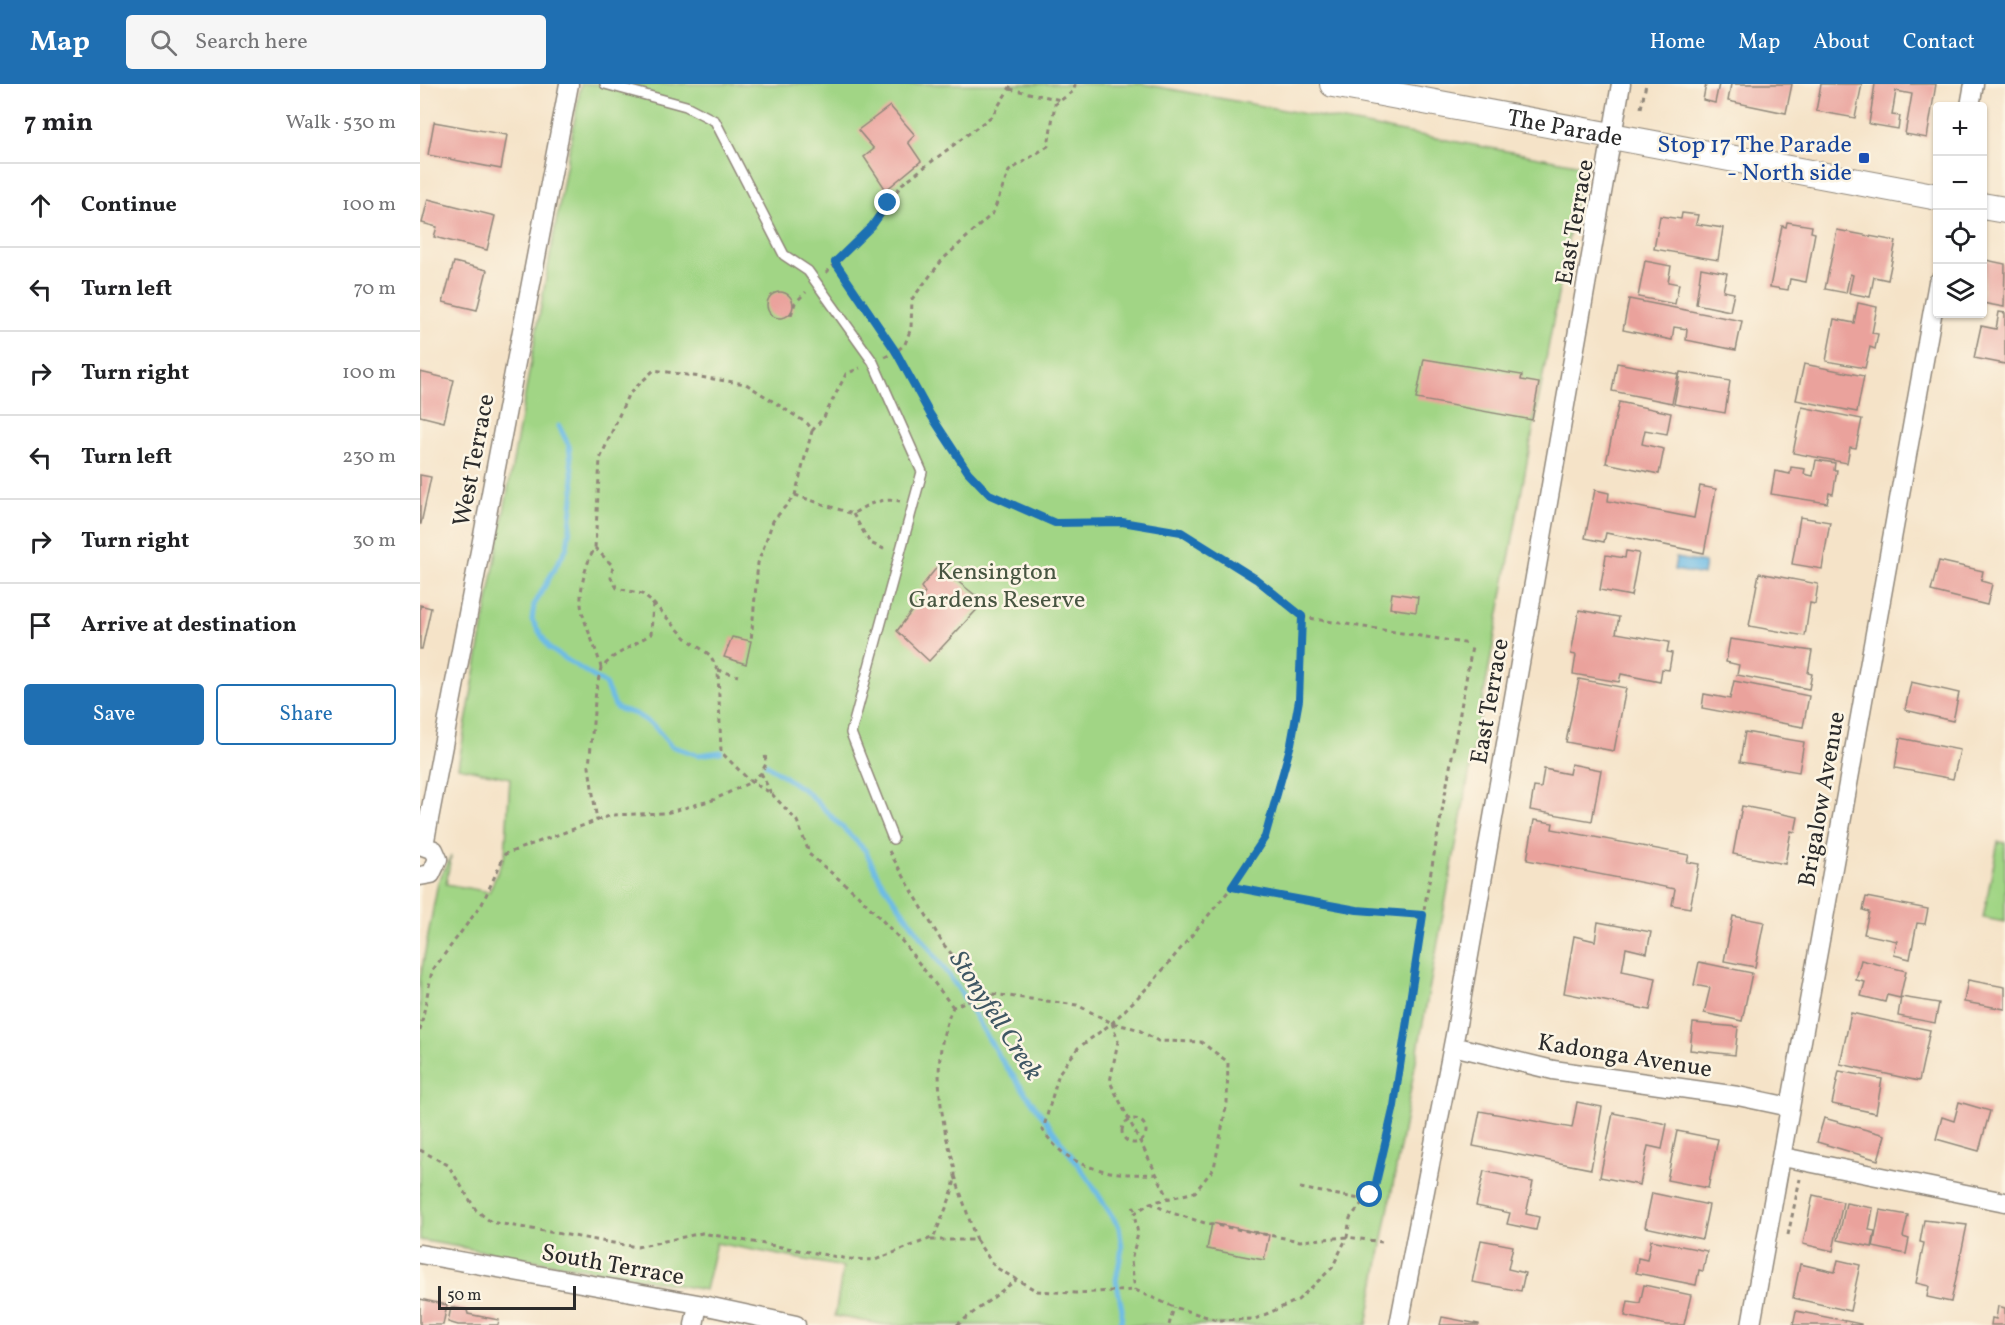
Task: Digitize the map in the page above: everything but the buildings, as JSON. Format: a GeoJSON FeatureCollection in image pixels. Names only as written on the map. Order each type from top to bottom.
{"type":"FeatureCollection","features":[{"type":"Feature","properties":{"kind":"main road","name":"The Parade"},"geometry":{"type":"LineString","coordinates":[[1333,84],[1933,196]]}},
{"type":"Feature","properties":{"kind":"main road"},"geometry":{"type":"LineString","coordinates":[[1987,207],[2005,210]]}},
{"type":"Feature","properties":{"kind":"street","name":"West Terrace"},"geometry":{"type":"LineString","coordinates":[[422,845],[569,84]]}},
{"type":"Feature","properties":{"kind":"street","name":"East Terrace"},"geometry":{"type":"LineString","coordinates":[[1399,1325],[1453,1046],[1621,84]]}},
{"type":"Feature","properties":{"kind":"street"},"geometry":{"type":"LineString","coordinates":[[1971,102],[1974,84]]}},
{"type":"Feature","properties":{"kind":"street","name":"Brigalow Avenue"},"geometry":{"type":"LineString","coordinates":[[1751,1325],[1783,1157],[1790,1107],[1933,310]]}},
{"type":"Feature","properties":{"kind":"street"},"geometry":{"type":"LineString","coordinates":[[420,877],[431,874],[438,865],[437,854],[422,845]]}},
{"type":"Feature","properties":{"kind":"street","name":"Kadonga Avenue"},"geometry":{"type":"LineString","coordinates":[[1453,1046],[1553,1070],[1738,1096],[1790,1107]]}},
{"type":"Feature","properties":{"kind":"street"},"geometry":{"type":"LineString","coordinates":[[1783,1157],[2005,1202]]}},
{"type":"Feature","properties":{"kind":"street","name":"South Terrace"},"geometry":{"type":"LineString","coordinates":[[420,1254],[698,1304],[796,1325]]}},
{"type":"Feature","properties":{"kind":"street"},"geometry":{"type":"LineString","coordinates":[[694,1325],[698,1304]]}},
{"type":"Feature","properties":{"kind":"lane"},"geometry":{"type":"LineString","coordinates":[[605,84],[686,106],[715,121],[784,255],[808,271],[873,362],[922,472],[851,733],[889,842]]}},
{"type":"Feature","properties":{"kind":"path"},"geometry":{"type":"LineString","coordinates":[[791,315],[795,303],[872,226],[902,184],[992,116],[1012,84]]}},
{"type":"Feature","properties":{"kind":"path"},"geometry":{"type":"LineString","coordinates":[[751,641],[758,562],[773,520],[795,495],[812,431],[824,417],[846,374],[896,352],[905,344],[911,328],[912,299],[942,259],[993,213],[1009,171],[1048,146],[1055,104],[1074,91],[1075,84]]}},
{"type":"Feature","properties":{"kind":"path"},"geometry":{"type":"LineString","coordinates":[[1641,108],[1646,84]]}},
{"type":"Feature","properties":{"kind":"path"},"geometry":{"type":"LineString","coordinates":[[1010,89],[1061,100]]}},
{"type":"Feature","properties":{"kind":"path"},"geometry":{"type":"LineString","coordinates":[[835,262],[896,352],[930,414],[968,472],[989,494],[1055,523],[1122,522],[1181,532],[1256,579],[1302,616],[1471,646],[1423,915],[1394,1106],[1375,1187],[1350,1218],[1347,1237],[1332,1268],[1298,1300],[1255,1318],[1217,1320],[1174,1307],[1135,1290],[1075,1293],[1037,1291],[995,1267],[976,1240],[955,1174],[944,1129],[937,1059],[946,1023],[953,1007],[985,993],[1077,1005],[1112,1023],[1137,1029],[1158,1041],[1201,1042],[1228,1062],[1227,1102],[1214,1168],[1195,1192],[1150,1203],[1136,1212]]}},
{"type":"Feature","properties":{"kind":"path"},"geometry":{"type":"LineString","coordinates":[[597,821],[590,767],[590,734],[601,668],[597,648],[581,604],[589,558],[595,548],[600,459],[628,395],[654,370],[746,384],[808,424],[812,431]]}},
{"type":"Feature","properties":{"kind":"path"},"geometry":{"type":"LineString","coordinates":[[795,495],[853,514],[870,543],[884,549]]}},
{"type":"Feature","properties":{"kind":"path"},"geometry":{"type":"LineString","coordinates":[[853,514],[872,502],[888,499],[902,502]]}},
{"type":"Feature","properties":{"kind":"path"},"geometry":{"type":"LineString","coordinates":[[595,548],[613,566],[611,578],[617,588],[642,594],[686,638],[710,655],[718,670],[721,752],[751,782],[771,793]]}},
{"type":"Feature","properties":{"kind":"path"},"geometry":{"type":"LineString","coordinates":[[601,668],[613,657],[651,634],[652,603]]}},
{"type":"Feature","properties":{"kind":"path"},"geometry":{"type":"LineString","coordinates":[[1157,1174],[1113,1173],[1087,1166],[1053,1147],[1043,1130],[1059,1073],[1078,1048],[1112,1023],[1152,983],[1232,887],[1265,837],[1291,744],[1299,700],[1302,616]]}},
{"type":"Feature","properties":{"kind":"path"},"geometry":{"type":"LineString","coordinates":[[718,670],[738,676]]}},
{"type":"Feature","properties":{"kind":"path"},"geometry":{"type":"LineString","coordinates":[[420,1031],[432,971],[482,904],[505,854],[612,815],[666,813],[713,800],[751,782],[761,773],[766,764],[765,752]]}},
{"type":"Feature","properties":{"kind":"path"},"geometry":{"type":"LineString","coordinates":[[761,773],[771,793],[797,821],[810,855],[858,895],[901,940],[953,1007]]}},
{"type":"Feature","properties":{"kind":"path"},"geometry":{"type":"LineString","coordinates":[[889,842],[943,944],[985,993]]}},
{"type":"Feature","properties":{"kind":"path"},"geometry":{"type":"LineString","coordinates":[[1232,887],[1357,910],[1423,915]]}},
{"type":"Feature","properties":{"kind":"path"},"geometry":{"type":"LineString","coordinates":[[1112,1023],[1119,1041],[1110,1082],[1169,1197]]}},
{"type":"Feature","properties":{"kind":"path"},"geometry":{"type":"LineString","coordinates":[[1138,1120],[1144,1125],[1145,1136],[1140,1141],[1133,1143],[1124,1136],[1125,1125],[1130,1121],[1138,1120]]}},
{"type":"Feature","properties":{"kind":"path"},"geometry":{"type":"LineString","coordinates":[[420,1150],[448,1165],[476,1210],[491,1222],[637,1247],[702,1233],[867,1260],[875,1260],[929,1240],[934,1236],[955,1174]]}},
{"type":"Feature","properties":{"kind":"path"},"geometry":{"type":"LineString","coordinates":[[1300,1188],[1366,1200]]}},
{"type":"Feature","properties":{"kind":"path"},"geometry":{"type":"LineString","coordinates":[[1150,1203],[1172,1213],[1205,1223],[1300,1241],[1347,1237],[1382,1242]]}},
{"type":"Feature","properties":{"kind":"path"},"geometry":{"type":"LineString","coordinates":[[1133,1206],[1136,1212],[1134,1214],[1138,1234],[1131,1261],[1135,1290]]}},
{"type":"Feature","properties":{"kind":"path"},"geometry":{"type":"LineString","coordinates":[[929,1240],[976,1240]]}},
{"type":"Feature","properties":{"kind":"path"},"geometry":{"type":"LineString","coordinates":[[957,1325],[1016,1280]]}},
{"type":"Feature","properties":{"kind":"path"},"geometry":{"type":"LineString","coordinates":[[1169,1325],[1174,1307]]}},
{"type":"Feature","properties":{"kind":"green space","name":"Kensington Gardens Reserve"},"geometry":{"type":"Polygon","coordinates":[[[581,84],[1143,84],[1582,165],[1367,1325],[886,1325],[835,1316],[843,1267],[716,1243],[705,1290],[420,1240],[420,979],[438,882],[451,856],[446,884],[489,892],[505,854],[510,778],[458,767],[581,84]]]}},
{"type":"Feature","properties":{"kind":"green space"},"geometry":{"type":"Polygon","coordinates":[[[1998,842],[2005,843],[2005,922],[1983,918],[1998,842]]]}},
{"type":"Feature","properties":{"kind":"water"},"geometry":{"type":"Polygon","coordinates":[[[1676,558],[1705,563],[1703,575],[1674,570],[1676,558]]]}},
{"type":"Feature","properties":{"kind":"waterway","name":"Stonyfell Creek"},"geometry":{"type":"LineString","coordinates":[[559,426],[569,446],[574,488],[570,527],[567,547],[534,605],[532,620],[550,649],[605,684],[616,708],[636,714],[654,726],[671,746],[698,755],[721,752]]}},
{"type":"Feature","properties":{"kind":"waterway","name":"Stonyfell Creek"},"geometry":{"type":"LineString","coordinates":[[766,764],[808,793],[865,850],[879,878],[960,991],[1000,1058],[1089,1180],[1119,1227],[1122,1248],[1116,1280],[1122,1309],[1121,1325]]}},
{"type":"Feature","properties":{"kind":"place","name":"Stop 17 The Parade - North side"},"geometry":{"type":"Point","coordinates":[1864,158]}},
{"type":"Feature","properties":{"kind":"route"},"geometry":{"type":"LineString","coordinates":[[888,203],[872,226],[835,262],[896,352],[930,414],[968,472],[989,494],[1055,523],[1122,522],[1181,532],[1256,579],[1302,616],[1299,700],[1291,744],[1265,837],[1232,887],[1357,910],[1423,915],[1394,1106],[1375,1187],[1370,1195]]}}]}
